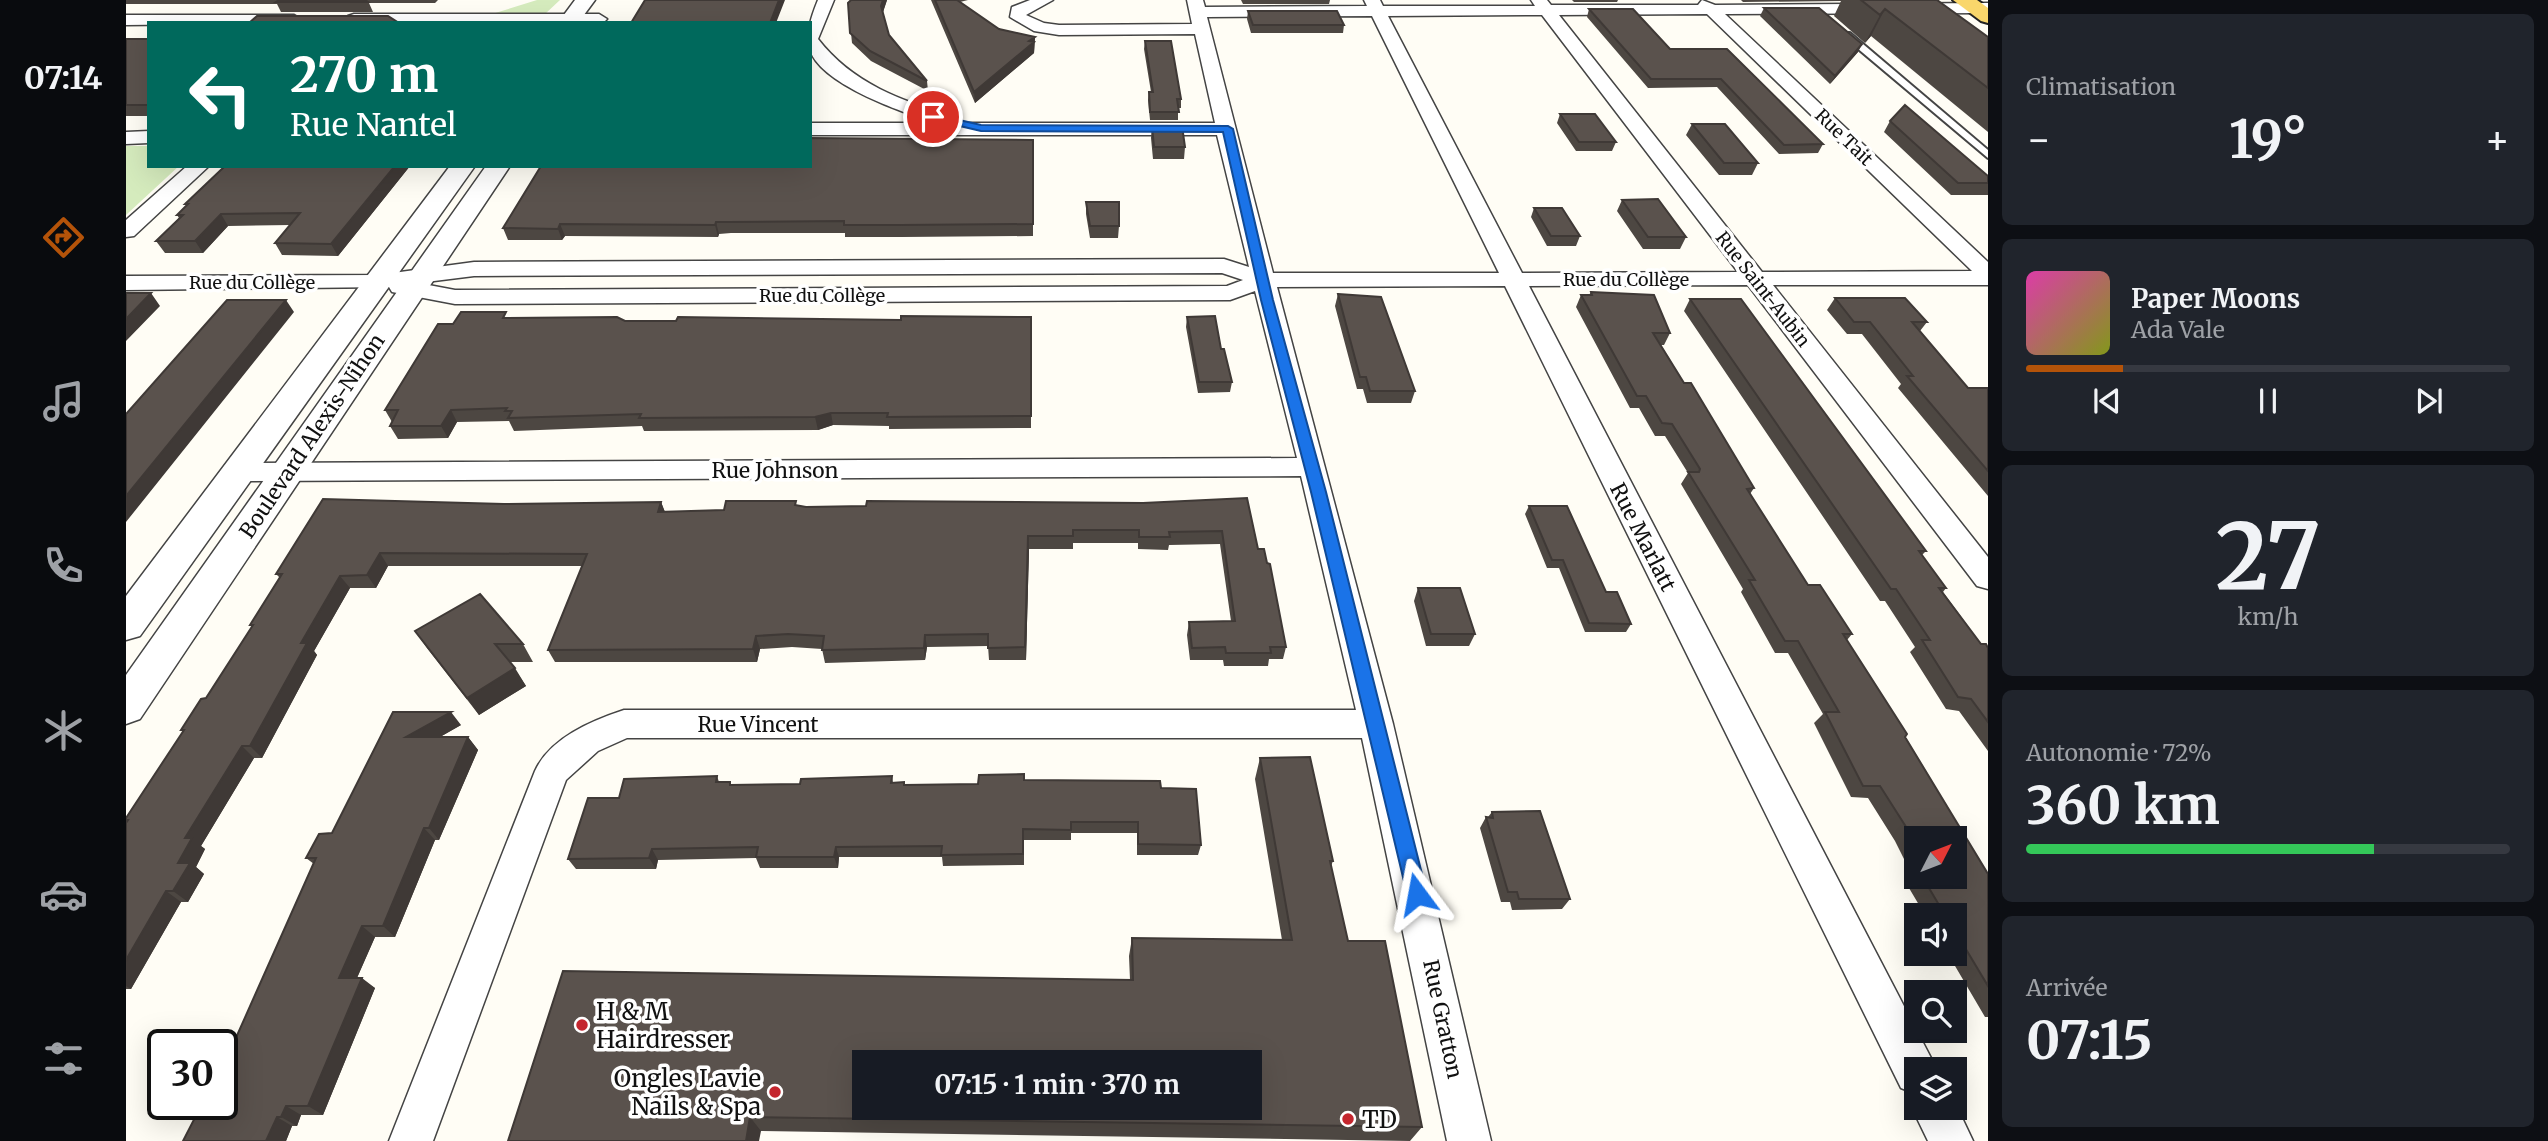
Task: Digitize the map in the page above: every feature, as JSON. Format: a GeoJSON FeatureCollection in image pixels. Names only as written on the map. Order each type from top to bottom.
{"type":"FeatureCollection","features":[{"type":"Feature","properties":{"kind":"main road"},"geometry":{"type":"LineString","coordinates":[[1937,5],[1988,41]]}},
{"type":"Feature","properties":{"kind":"street"},"geometry":{"type":"LineString","coordinates":[[570,21],[585,0]]}},
{"type":"Feature","properties":{"kind":"street"},"geometry":{"type":"LineString","coordinates":[[333,19],[598,21],[612,0]]}},
{"type":"Feature","properties":{"kind":"street"},"geometry":{"type":"LineString","coordinates":[[812,34],[826,0]]}},
{"type":"Feature","properties":{"kind":"street"},"geometry":{"type":"LineString","coordinates":[[1045,0],[1025,5],[1018,10],[1018,17],[1040,28],[1059,30],[1198,14],[1375,5],[1706,5],[1821,14],[1937,5],[1979,8]]}},
{"type":"Feature","properties":{"kind":"street"},"geometry":{"type":"LineString","coordinates":[[459,19],[512,4]]}},
{"type":"Feature","properties":{"kind":"street","name":"Rue Marlatt"},"geometry":{"type":"LineString","coordinates":[[1375,5],[1908,1057]]}},
{"type":"Feature","properties":{"kind":"street","name":"Rue Saint-Aubin"},"geometry":{"type":"LineString","coordinates":[[1543,5],[1988,578]]}},
{"type":"Feature","properties":{"kind":"street","name":"Rue Tait"},"geometry":{"type":"LineString","coordinates":[[1706,5],[1988,276]]}},
{"type":"Feature","properties":{"kind":"street","name":"Rue Gratton"},"geometry":{"type":"LineString","coordinates":[[1198,14],[1376,724],[1422,919],[1469,1141]]}},
{"type":"Feature","properties":{"kind":"street"},"geometry":{"type":"LineString","coordinates":[[126,20],[306,19]]}},
{"type":"Feature","properties":{"kind":"street"},"geometry":{"type":"LineString","coordinates":[[126,34],[147,34]]}},
{"type":"Feature","properties":{"kind":"street"},"geometry":{"type":"LineString","coordinates":[[812,42],[821,56],[863,89],[933,117],[981,128]]}},
{"type":"Feature","properties":{"kind":"street"},"geometry":{"type":"LineString","coordinates":[[812,129],[1228,129]]}},
{"type":"Feature","properties":{"kind":"street"},"geometry":{"type":"LineString","coordinates":[[126,138],[147,137]]}},
{"type":"Feature","properties":{"kind":"street"},"geometry":{"type":"LineString","coordinates":[[126,231],[197,168]]}},
{"type":"Feature","properties":{"kind":"street","name":"Boulevard Alexis-Nihon"},"geometry":{"type":"LineString","coordinates":[[126,625],[462,168]]}},
{"type":"Feature","properties":{"kind":"street","name":"Boulevard Alexis-Nihon"},"geometry":{"type":"LineString","coordinates":[[126,707],[497,168]]}},
{"type":"Feature","properties":{"kind":"street","name":"Rue du Collège"},"geometry":{"type":"LineString","coordinates":[[126,283],[417,283],[454,296],[1230,293],[1264,280],[1988,276]]}},
{"type":"Feature","properties":{"kind":"street","name":"Rue Johnson"},"geometry":{"type":"LineString","coordinates":[[239,472],[1312,467]]}},
{"type":"Feature","properties":{"kind":"street","name":"Rue Vincent"},"geometry":{"type":"LineString","coordinates":[[411,1141],[552,771],[586,741],[624,724],[1376,724]]}},
{"type":"Feature","properties":{"kind":"street"},"geometry":{"type":"LineString","coordinates":[[1940,1120],[1951,1141]]}},
{"type":"Feature","properties":{"kind":"lane"},"geometry":{"type":"LineString","coordinates":[[1836,26],[1988,155]]}},
{"type":"Feature","properties":{"kind":"green space"},"geometry":{"type":"Polygon","coordinates":[[[537,0],[560,0],[545,14],[492,14],[537,0]]]}},
{"type":"Feature","properties":{"kind":"green space"},"geometry":{"type":"Polygon","coordinates":[[[126,146],[147,146],[147,168],[177,168],[126,215],[126,146]]]}},
{"type":"Feature","properties":{"kind":"building"},"geometry":{"type":"Polygon","coordinates":[[[365,0],[368,2],[276,2],[365,0]]]}},
{"type":"Feature","properties":{"kind":"building"},"geometry":{"type":"Polygon","coordinates":[[[645,0],[779,0],[771,21],[632,21],[645,0]]]}},
{"type":"Feature","properties":{"kind":"building"},"geometry":{"type":"Polygon","coordinates":[[[851,0],[883,0],[881,6],[889,35],[927,81],[870,51],[850,33],[848,3],[851,0]]]}},
{"type":"Feature","properties":{"kind":"building"},"geometry":{"type":"Polygon","coordinates":[[[935,0],[957,0],[999,29],[1035,37],[1029,41],[1034,42],[974,92],[935,0]]]}},
{"type":"Feature","properties":{"kind":"building"},"geometry":{"type":"Polygon","coordinates":[[[1861,0],[1937,0],[1988,37],[1988,88],[1885,9],[1880,15],[1861,0]]]}},
{"type":"Feature","properties":{"kind":"building"},"geometry":{"type":"Polygon","coordinates":[[[1764,8],[1819,8],[1862,44],[1835,76],[1764,8]]]}},
{"type":"Feature","properties":{"kind":"building"},"geometry":{"type":"Polygon","coordinates":[[[1589,9],[1633,9],[1670,49],[1727,49],[1823,144],[1784,145],[1721,79],[1651,79],[1589,9]]]}},
{"type":"Feature","properties":{"kind":"building"},"geometry":{"type":"Polygon","coordinates":[[[1248,11],[1337,11],[1344,25],[1253,25],[1248,11]]]}},
{"type":"Feature","properties":{"kind":"building"},"geometry":{"type":"Polygon","coordinates":[[[257,16],[388,16],[396,21],[251,21],[257,16]]]}},
{"type":"Feature","properties":{"kind":"building"},"geometry":{"type":"Polygon","coordinates":[[[126,39],[147,39],[147,105],[126,105],[126,39]]]}},
{"type":"Feature","properties":{"kind":"building"},"geometry":{"type":"Polygon","coordinates":[[[1145,41],[1171,41],[1181,99],[1177,99],[1179,112],[1150,112],[1149,92],[1153,92],[1145,41]]]}},
{"type":"Feature","properties":{"kind":"building"},"geometry":{"type":"Polygon","coordinates":[[[1905,105],[1988,176],[1988,183],[1958,183],[1890,121],[1905,105]]]}},
{"type":"Feature","properties":{"kind":"building"},"geometry":{"type":"Polygon","coordinates":[[[1560,114],[1595,114],[1616,142],[1579,142],[1560,114]]]}},
{"type":"Feature","properties":{"kind":"building"},"geometry":{"type":"Polygon","coordinates":[[[1692,124],[1725,124],[1758,163],[1724,163],[1692,124]]]}},
{"type":"Feature","properties":{"kind":"building"},"geometry":{"type":"Polygon","coordinates":[[[1152,126],[1182,126],[1185,147],[1154,147],[1152,126]]]}},
{"type":"Feature","properties":{"kind":"building"},"geometry":{"type":"Polygon","coordinates":[[[812,138],[1033,140],[1033,224],[844,225],[844,221],[716,222],[715,225],[560,224],[558,229],[503,228],[540,168],[812,168],[812,138]]]}},
{"type":"Feature","properties":{"kind":"building"},"geometry":{"type":"Polygon","coordinates":[[[223,168],[393,168],[331,244],[275,243],[300,213],[221,214],[195,241],[156,241],[183,215],[177,215],[188,204],[185,204],[223,168]]]}},
{"type":"Feature","properties":{"kind":"building"},"geometry":{"type":"Polygon","coordinates":[[[1658,199],[1686,237],[1648,237],[1622,200],[1658,199]]]}},
{"type":"Feature","properties":{"kind":"building"},"geometry":{"type":"Polygon","coordinates":[[[1086,202],[1119,202],[1119,226],[1090,226],[1086,202]]]}},
{"type":"Feature","properties":{"kind":"building"},"geometry":{"type":"Polygon","coordinates":[[[1534,208],[1562,208],[1580,236],[1551,236],[1534,208]]]}},
{"type":"Feature","properties":{"kind":"building"},"geometry":{"type":"Polygon","coordinates":[[[1591,292],[1654,295],[1670,333],[1653,333],[1684,383],[1691,383],[1754,488],[1747,489],[1808,585],[1820,585],[1852,634],[1843,634],[1907,734],[1905,737],[1959,826],[1905,826],[1880,786],[1863,786],[1825,712],[1839,712],[1798,641],[1785,641],[1749,580],[1755,580],[1688,472],[1699,472],[1700,469],[1672,424],[1662,423],[1646,396],[1637,396],[1581,295],[1592,295],[1591,292]]]}},
{"type":"Feature","properties":{"kind":"building"},"geometry":{"type":"Polygon","coordinates":[[[126,293],[151,293],[126,319],[126,293]]]}},
{"type":"Feature","properties":{"kind":"building"},"geometry":{"type":"Polygon","coordinates":[[[1338,294],[1381,297],[1415,391],[1370,391],[1366,377],[1360,377],[1338,294]]]}},
{"type":"Feature","properties":{"kind":"building"},"geometry":{"type":"Polygon","coordinates":[[[1835,298],[1905,298],[1927,322],[1912,322],[1968,388],[1988,388],[1988,471],[1907,376],[1913,376],[1870,322],[1854,322],[1835,298]]]}},
{"type":"Feature","properties":{"kind":"building"},"geometry":{"type":"Polygon","coordinates":[[[1690,299],[1741,299],[1926,551],[1919,551],[1946,588],[1939,588],[1981,644],[1986,644],[1988,648],[1988,722],[1971,699],[1958,697],[1922,640],[1930,640],[1896,589],[1891,589],[1690,299]]]}},
{"type":"Feature","properties":{"kind":"building"},"geometry":{"type":"Polygon","coordinates":[[[227,300],[286,300],[126,496],[126,414],[227,300]]]}},
{"type":"Feature","properties":{"kind":"building"},"geometry":{"type":"Polygon","coordinates":[[[461,312],[506,312],[503,318],[617,317],[625,321],[676,321],[678,317],[901,320],[901,316],[1031,317],[1031,416],[887,417],[888,413],[831,413],[815,417],[639,418],[641,414],[508,418],[512,411],[505,411],[507,408],[451,410],[441,426],[390,426],[398,410],[385,410],[438,324],[453,324],[461,312]]]}},
{"type":"Feature","properties":{"kind":"building"},"geometry":{"type":"Polygon","coordinates":[[[1215,316],[1221,349],[1224,349],[1232,382],[1199,382],[1187,317],[1215,316]]]}},
{"type":"Feature","properties":{"kind":"building"},"geometry":{"type":"Polygon","coordinates":[[[1247,498],[1258,549],[1264,549],[1267,563],[1270,564],[1286,647],[1270,647],[1271,653],[1226,653],[1225,647],[1192,648],[1189,622],[1235,621],[1222,531],[1169,532],[1170,537],[1139,537],[1139,530],[1073,530],[1073,536],[1028,536],[1025,647],[988,648],[988,634],[925,635],[924,648],[822,650],[824,636],[788,634],[756,636],[753,649],[548,650],[587,554],[380,553],[367,575],[340,576],[301,643],[307,643],[250,746],[242,746],[185,838],[192,838],[178,863],[190,863],[173,891],[166,891],[126,960],[126,818],[184,730],[181,730],[201,699],[206,698],[253,625],[250,625],[282,574],[276,574],[323,499],[504,504],[661,502],[658,512],[724,510],[726,501],[796,501],[795,505],[806,507],[866,506],[867,501],[1143,503],[1247,498]]]}},
{"type":"Feature","properties":{"kind":"building"},"geometry":{"type":"Polygon","coordinates":[[[1529,506],[1567,506],[1606,592],[1617,592],[1631,624],[1589,623],[1563,560],[1552,560],[1529,506]]]}},
{"type":"Feature","properties":{"kind":"building"},"geometry":{"type":"Polygon","coordinates":[[[1418,588],[1460,588],[1475,634],[1431,634],[1418,588]]]}},
{"type":"Feature","properties":{"kind":"building"},"geometry":{"type":"Polygon","coordinates":[[[480,594],[523,644],[495,644],[515,668],[467,698],[415,631],[480,594]]]}},
{"type":"Feature","properties":{"kind":"building"},"geometry":{"type":"Polygon","coordinates":[[[393,712],[451,712],[406,737],[468,737],[429,828],[424,828],[383,926],[362,926],[339,978],[362,978],[308,1106],[286,1106],[281,1117],[277,1117],[266,1141],[183,1141],[194,1120],[238,1120],[238,1033],[316,858],[306,858],[319,834],[332,833],[393,712]]]}},
{"type":"Feature","properties":{"kind":"building"},"geometry":{"type":"Polygon","coordinates":[[[1310,757],[1348,941],[1385,941],[1422,1127],[952,1120],[1262,1120],[1262,1050],[852,1050],[852,1119],[750,1117],[746,1141],[508,1141],[563,971],[1133,980],[1132,938],[1292,940],[1260,758],[1310,757]]]}},
{"type":"Feature","properties":{"kind":"building"},"geometry":{"type":"Polygon","coordinates":[[[1024,774],[1024,780],[1160,781],[1161,788],[1196,789],[1201,845],[1138,844],[1138,822],[1071,822],[1071,830],[1023,829],[1023,854],[941,855],[942,846],[836,847],[834,857],[756,857],[758,847],[652,849],[649,858],[568,859],[588,798],[619,798],[624,779],[717,776],[716,782],[730,782],[730,785],[800,784],[801,779],[892,776],[891,783],[904,782],[904,785],[978,784],[979,775],[1024,774]]]}},
{"type":"Feature","properties":{"kind":"building"},"geometry":{"type":"Polygon","coordinates":[[[1540,811],[1570,899],[1519,899],[1517,892],[1508,892],[1486,817],[1493,818],[1492,812],[1540,811]]]}},
{"type":"Feature","properties":{"kind":"building"},"geometry":{"type":"Polygon","coordinates":[[[1967,839],[1988,874],[1988,986],[1967,951],[1967,903],[1938,903],[1930,889],[1967,889],[1967,839]]]}},
{"type":"Feature","properties":{"kind":"place","name":"H & M Hairdresser"},"geometry":{"type":"Point","coordinates":[582,1025]}},
{"type":"Feature","properties":{"kind":"place","name":"Ongles Lavie Nails & Spa"},"geometry":{"type":"Point","coordinates":[775,1092]}},
{"type":"Feature","properties":{"kind":"place","name":"TD"},"geometry":{"type":"Point","coordinates":[1348,1119]}},
{"type":"Feature","properties":{"kind":"route"},"geometry":{"type":"LineString","coordinates":[[933,117],[981,128],[1228,129],[1267,300],[1319,492],[1417,894]]}}]}
